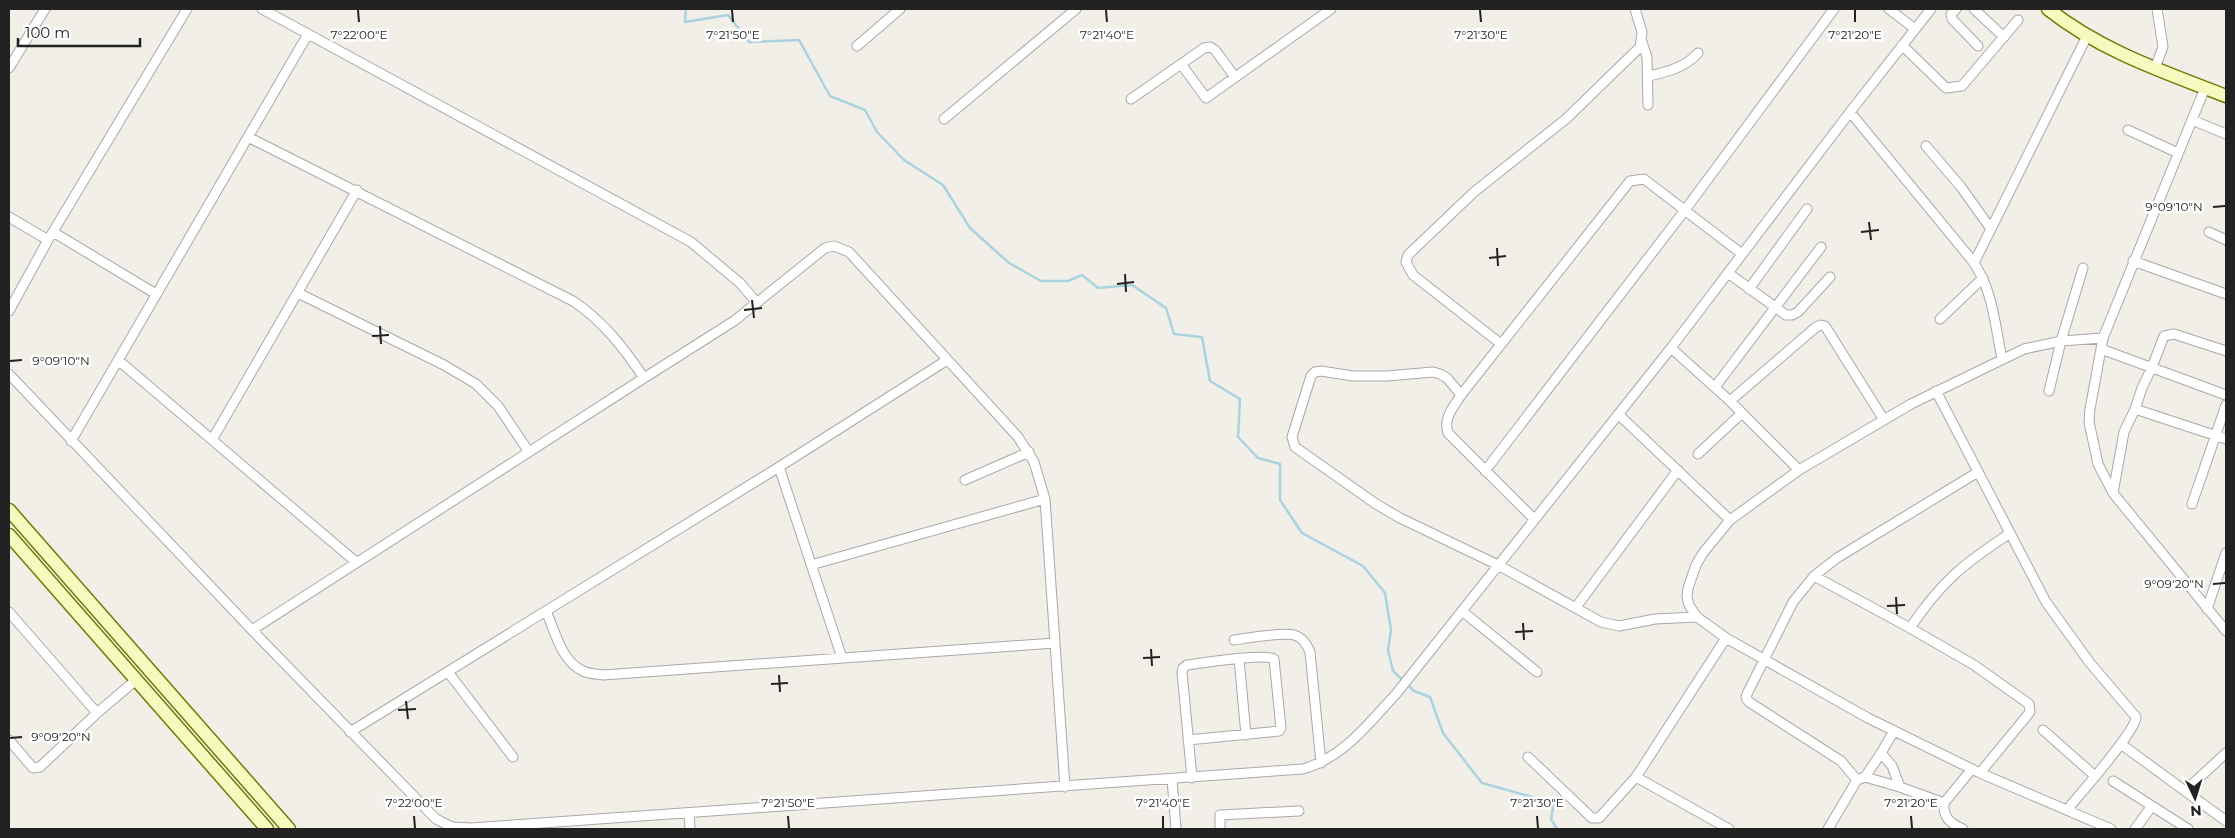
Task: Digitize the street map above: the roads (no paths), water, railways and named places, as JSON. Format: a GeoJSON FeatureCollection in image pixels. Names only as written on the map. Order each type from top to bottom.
{"type":"FeatureCollection","features":[{"type":"Feature","properties":{"kind":"main road"},"geometry":{"type":"LineString","coordinates":[[2048,9],[2087,36],[2115,51],[2226,96]]}},
{"type":"Feature","properties":{"kind":"main road"},"geometry":{"type":"LineString","coordinates":[[9,510],[289,829]]}},
{"type":"Feature","properties":{"kind":"main road"},"geometry":{"type":"LineString","coordinates":[[9,535],[267,829]]}},
{"type":"Feature","properties":{"kind":"street"},"geometry":{"type":"LineString","coordinates":[[9,68],[45,9]]}},
{"type":"Feature","properties":{"kind":"street"},"geometry":{"type":"LineString","coordinates":[[9,310],[48,240],[187,9]]}},
{"type":"Feature","properties":{"kind":"street"},"geometry":{"type":"LineString","coordinates":[[262,9],[691,242],[740,283],[758,303]]}},
{"type":"Feature","properties":{"kind":"street"},"geometry":{"type":"LineString","coordinates":[[856,46],[900,9]]}},
{"type":"Feature","properties":{"kind":"street"},"geometry":{"type":"LineString","coordinates":[[944,118],[1076,9]]}},
{"type":"Feature","properties":{"kind":"street"},"geometry":{"type":"LineString","coordinates":[[1181,64],[1206,98],[1331,9]]}},
{"type":"Feature","properties":{"kind":"street"},"geometry":{"type":"LineString","coordinates":[[1635,9],[1647,57],[1649,76],[1648,105]]}},
{"type":"Feature","properties":{"kind":"street"},"geometry":{"type":"LineString","coordinates":[[1485,471],[1685,210],[1834,9]]}},
{"type":"Feature","properties":{"kind":"street"},"geometry":{"type":"LineString","coordinates":[[1890,9],[1915,29]]}},
{"type":"Feature","properties":{"kind":"street"},"geometry":{"type":"LineString","coordinates":[[9,374],[440,826],[472,828],[1290,771],[1321,762],[1349,745],[1396,694],[1671,348],[1850,112],[1931,9]]}},
{"type":"Feature","properties":{"kind":"street"},"geometry":{"type":"LineString","coordinates":[[1956,9],[1951,14],[1952,19],[1978,46]]}},
{"type":"Feature","properties":{"kind":"street"},"geometry":{"type":"LineString","coordinates":[[1974,9],[2004,38]]}},
{"type":"Feature","properties":{"kind":"street"},"geometry":{"type":"LineString","coordinates":[[2155,68],[2163,47],[2156,9]]}},
{"type":"Feature","properties":{"kind":"street"},"geometry":{"type":"LineString","coordinates":[[1902,45],[1946,88],[1954,88],[1962,86],[2018,20]]}},
{"type":"Feature","properties":{"kind":"street"},"geometry":{"type":"LineString","coordinates":[[71,441],[308,34]]}},
{"type":"Feature","properties":{"kind":"street"},"geometry":{"type":"LineString","coordinates":[[1974,262],[2087,36]]}},
{"type":"Feature","properties":{"kind":"street"},"geometry":{"type":"LineString","coordinates":[[1501,344],[1413,275],[1406,262],[1408,255],[1474,192],[1566,119],[1640,47],[1642,42]]}},
{"type":"Feature","properties":{"kind":"street"},"geometry":{"type":"LineString","coordinates":[[1131,100],[1204,48],[1210,47],[1215,50],[1235,77]]}},
{"type":"Feature","properties":{"kind":"street"},"geometry":{"type":"LineString","coordinates":[[1649,76],[1677,68],[1692,61],[1698,53]]}},
{"type":"Feature","properties":{"kind":"street"},"geometry":{"type":"LineString","coordinates":[[2205,88],[2103,338],[2089,422],[2098,464],[2113,493],[2207,609],[2225,627]]}},
{"type":"Feature","properties":{"kind":"street"},"geometry":{"type":"LineString","coordinates":[[1850,112],[1974,262],[1990,295],[2002,359]]}},
{"type":"Feature","properties":{"kind":"street"},"geometry":{"type":"LineString","coordinates":[[2192,120],[2226,134]]}},
{"type":"Feature","properties":{"kind":"street"},"geometry":{"type":"LineString","coordinates":[[2128,130],[2178,153]]}},
{"type":"Feature","properties":{"kind":"street"},"geometry":{"type":"LineString","coordinates":[[248,137],[357,190],[573,301],[600,322],[644,378]]}},
{"type":"Feature","properties":{"kind":"street"},"geometry":{"type":"LineString","coordinates":[[1926,146],[1961,187],[1991,229]]}},
{"type":"Feature","properties":{"kind":"street"},"geometry":{"type":"LineString","coordinates":[[1534,519],[1448,434],[1446,426],[1446,418],[1461,395],[1501,344],[1630,181],[1637,178],[1644,179],[1742,254]]}},
{"type":"Feature","properties":{"kind":"street"},"geometry":{"type":"LineString","coordinates":[[212,440],[357,190]]}},
{"type":"Feature","properties":{"kind":"street"},"geometry":{"type":"LineString","coordinates":[[1749,289],[1807,209]]}},
{"type":"Feature","properties":{"kind":"street"},"geometry":{"type":"LineString","coordinates":[[9,217],[48,240]]}},
{"type":"Feature","properties":{"kind":"street"},"geometry":{"type":"LineString","coordinates":[[53,232],[156,294]]}},
{"type":"Feature","properties":{"kind":"street"},"geometry":{"type":"LineString","coordinates":[[2209,232],[2226,240]]}},
{"type":"Feature","properties":{"kind":"street"},"geometry":{"type":"LineString","coordinates":[[252,630],[703,342],[758,303],[825,248],[834,246],[849,252],[1018,437],[1029,452],[1038,472],[1045,499],[1065,787]]}},
{"type":"Feature","properties":{"kind":"street"},"geometry":{"type":"LineString","coordinates":[[1715,387],[1820,247]]}},
{"type":"Feature","properties":{"kind":"street"},"geometry":{"type":"LineString","coordinates":[[2133,261],[2226,294]]}},
{"type":"Feature","properties":{"kind":"street"},"geometry":{"type":"LineString","coordinates":[[2048,391],[2083,268]]}},
{"type":"Feature","properties":{"kind":"street"},"geometry":{"type":"LineString","coordinates":[[1728,273],[1786,315],[1798,312],[1830,277]]}},
{"type":"Feature","properties":{"kind":"street"},"geometry":{"type":"LineString","coordinates":[[1940,319],[1983,278]]}},
{"type":"Feature","properties":{"kind":"street"},"geometry":{"type":"LineString","coordinates":[[298,293],[444,365],[476,384],[498,406],[529,452]]}},
{"type":"Feature","properties":{"kind":"street"},"geometry":{"type":"LineString","coordinates":[[1730,401],[1816,326],[1821,325],[1825,326],[1884,420]]}},
{"type":"Feature","properties":{"kind":"street"},"geometry":{"type":"LineString","coordinates":[[2113,493],[2124,432],[2164,336],[2167,334],[2226,351]]}},
{"type":"Feature","properties":{"kind":"street"},"geometry":{"type":"LineString","coordinates":[[2103,338],[2034,345],[1936,391],[1799,470],[1730,520],[1703,553],[1691,576],[1687,597],[1689,605],[1697,617],[1726,638],[1765,662],[1894,731],[1976,772],[2111,829]]}},
{"type":"Feature","properties":{"kind":"street"},"geometry":{"type":"LineString","coordinates":[[1671,348],[1730,401],[1799,470]]}},
{"type":"Feature","properties":{"kind":"street"},"geometry":{"type":"LineString","coordinates":[[2101,349],[2226,395]]}},
{"type":"Feature","properties":{"kind":"street"},"geometry":{"type":"LineString","coordinates":[[118,360],[356,562]]}},
{"type":"Feature","properties":{"kind":"street"},"geometry":{"type":"LineString","coordinates":[[350,732],[779,467],[947,360]]}},
{"type":"Feature","properties":{"kind":"street"},"geometry":{"type":"LineString","coordinates":[[1461,395],[1446,378],[1433,372],[1387,376],[1353,376],[1321,371],[1315,372],[1311,376],[1292,442],[1295,447],[1376,504],[1400,518],[1498,565],[1601,622],[1619,626],[1655,619],[1697,617]]}},
{"type":"Feature","properties":{"kind":"street"},"geometry":{"type":"LineString","coordinates":[[1936,391],[2046,602],[2090,663],[2136,717],[2134,726],[2121,744],[2068,810]]}},
{"type":"Feature","properties":{"kind":"street"},"geometry":{"type":"LineString","coordinates":[[2192,504],[2226,405]]}},
{"type":"Feature","properties":{"kind":"street"},"geometry":{"type":"LineString","coordinates":[[2135,409],[2226,439]]}},
{"type":"Feature","properties":{"kind":"street"},"geometry":{"type":"LineString","coordinates":[[1698,454],[1742,413]]}},
{"type":"Feature","properties":{"kind":"street"},"geometry":{"type":"LineString","coordinates":[[1618,414],[1730,520]]}},
{"type":"Feature","properties":{"kind":"street"},"geometry":{"type":"LineString","coordinates":[[965,480],[1029,452]]}},
{"type":"Feature","properties":{"kind":"street"},"geometry":{"type":"LineString","coordinates":[[779,467],[842,658]]}},
{"type":"Feature","properties":{"kind":"street"},"geometry":{"type":"LineString","coordinates":[[1576,607],[1678,470]]}},
{"type":"Feature","properties":{"kind":"street"},"geometry":{"type":"LineString","coordinates":[[1944,803],[1900,787],[1861,778],[1840,761],[1749,702],[1747,694],[1794,602],[1814,576],[1837,558],[1978,472]]}},
{"type":"Feature","properties":{"kind":"street"},"geometry":{"type":"LineString","coordinates":[[811,565],[1045,499]]}},
{"type":"Feature","properties":{"kind":"street"},"geometry":{"type":"LineString","coordinates":[[1910,628],[1929,599],[1947,580],[1972,558],[2009,534]]}},
{"type":"Feature","properties":{"kind":"street"},"geometry":{"type":"LineString","coordinates":[[2207,609],[2226,553]]}},
{"type":"Feature","properties":{"kind":"street"},"geometry":{"type":"LineString","coordinates":[[1814,576],[1974,665],[2029,704],[2030,712],[1976,772],[1944,803]]}},
{"type":"Feature","properties":{"kind":"street"},"geometry":{"type":"LineString","coordinates":[[546,611],[565,654],[572,663],[584,672],[603,675],[1055,643]]}},
{"type":"Feature","properties":{"kind":"street"},"geometry":{"type":"LineString","coordinates":[[1462,611],[1536,672]]}},
{"type":"Feature","properties":{"kind":"street"},"geometry":{"type":"LineString","coordinates":[[9,612],[97,713]]}},
{"type":"Feature","properties":{"kind":"street"},"geometry":{"type":"LineString","coordinates":[[1234,640],[1289,635],[1300,638],[1307,646],[1310,652],[1321,762]]}},
{"type":"Feature","properties":{"kind":"street"},"geometry":{"type":"LineString","coordinates":[[1528,757],[1592,818],[1599,818],[1608,811],[1636,777],[1726,638]]}},
{"type":"Feature","properties":{"kind":"street"},"geometry":{"type":"LineString","coordinates":[[1188,740],[1277,732],[1281,728],[1274,659],[1268,657],[1187,665],[1183,668],[1188,740],[1192,778]]}},
{"type":"Feature","properties":{"kind":"street"},"geometry":{"type":"LineString","coordinates":[[1239,660],[1246,734]]}},
{"type":"Feature","properties":{"kind":"street"},"geometry":{"type":"LineString","coordinates":[[448,672],[513,757]]}},
{"type":"Feature","properties":{"kind":"street"},"geometry":{"type":"LineString","coordinates":[[9,740],[33,768],[40,767],[97,713],[136,680]]}},
{"type":"Feature","properties":{"kind":"street"},"geometry":{"type":"LineString","coordinates":[[2043,730],[2095,776]]}},
{"type":"Feature","properties":{"kind":"street"},"geometry":{"type":"LineString","coordinates":[[1828,829],[1861,778],[1881,753],[1894,731]]}},
{"type":"Feature","properties":{"kind":"street"},"geometry":{"type":"LineString","coordinates":[[2121,744],[2186,790],[2200,804],[2226,822]]}},
{"type":"Feature","properties":{"kind":"street"},"geometry":{"type":"LineString","coordinates":[[1881,753],[1892,766],[1900,787]]}},
{"type":"Feature","properties":{"kind":"street"},"geometry":{"type":"LineString","coordinates":[[2186,790],[2226,754]]}},
{"type":"Feature","properties":{"kind":"street"},"geometry":{"type":"LineString","coordinates":[[1636,777],[1729,829]]}},
{"type":"Feature","properties":{"kind":"street"},"geometry":{"type":"LineString","coordinates":[[1172,779],[1176,829]]}},
{"type":"Feature","properties":{"kind":"street"},"geometry":{"type":"LineString","coordinates":[[2113,781],[2188,829]]}},
{"type":"Feature","properties":{"kind":"street"},"geometry":{"type":"LineString","coordinates":[[1944,803],[1946,818],[1952,824],[1963,829]]}},
{"type":"Feature","properties":{"kind":"street"},"geometry":{"type":"LineString","coordinates":[[2136,829],[2152,806]]}},
{"type":"Feature","properties":{"kind":"street"},"geometry":{"type":"LineString","coordinates":[[1220,829],[1220,815],[1299,811]]}},
{"type":"Feature","properties":{"kind":"street"},"geometry":{"type":"LineString","coordinates":[[689,813],[690,829]]}},
{"type":"Feature","properties":{"kind":"waterway"},"geometry":{"type":"LineString","coordinates":[[686,9],[685,22],[728,15],[749,42],[799,40],[830,96],[865,110],[877,132],[904,160],[943,185],[970,228],[1009,263],[1041,281],[1068,281],[1082,275],[1098,288],[1132,285],[1166,308],[1174,334],[1202,337],[1210,381],[1240,399],[1238,437],[1258,458],[1280,464],[1280,500],[1302,533],[1363,566],[1385,593],[1391,630],[1388,650],[1393,671],[1414,691],[1430,697],[1443,733],[1482,783],[1554,803],[1551,819],[1557,829]]}}]}
